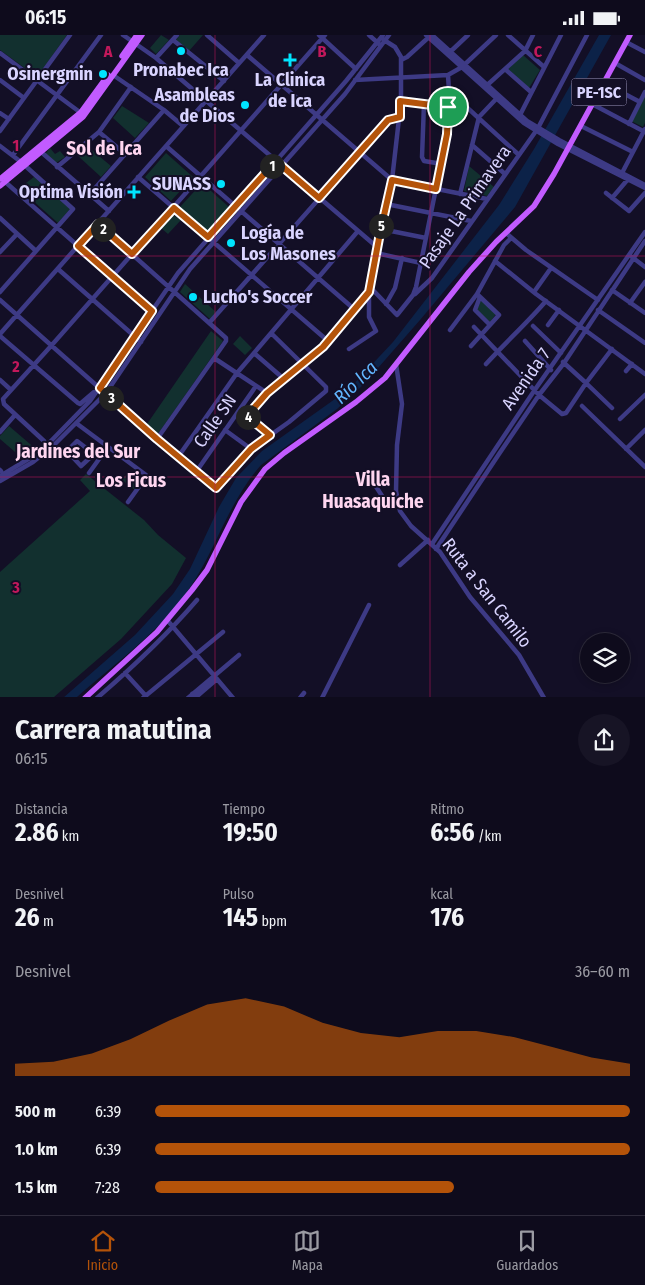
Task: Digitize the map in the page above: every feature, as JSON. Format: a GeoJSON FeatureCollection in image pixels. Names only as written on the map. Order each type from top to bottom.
{"type":"FeatureCollection","features":[{"type":"Feature","properties":{"kind":"main road"},"geometry":{"type":"LineString","coordinates":[[1,181],[83,114],[113,75],[134,43],[137,35]]}},
{"type":"Feature","properties":{"kind":"main road"},"geometry":{"type":"LineString","coordinates":[[83,114],[134,43],[142,35]]}},
{"type":"Feature","properties":{"kind":"main road","name":"PE-1SC"},"geometry":{"type":"LineString","coordinates":[[85,697],[149,641],[168,621],[201,579],[241,502],[265,469],[385,378],[468,273],[496,242],[509,236],[541,195],[630,35]]}},
{"type":"Feature","properties":{"kind":"street"},"geometry":{"type":"LineString","coordinates":[[0,131],[70,35]]}},
{"type":"Feature","properties":{"kind":"street"},"geometry":{"type":"LineString","coordinates":[[13,155],[101,35]]}},
{"type":"Feature","properties":{"kind":"street"},"geometry":{"type":"LineString","coordinates":[[123,35],[156,58],[207,101],[358,231],[376,250],[420,263]]}},
{"type":"Feature","properties":{"kind":"street"},"geometry":{"type":"LineString","coordinates":[[156,58],[177,35]]}},
{"type":"Feature","properties":{"kind":"street"},"geometry":{"type":"LineString","coordinates":[[207,35],[239,63]]}},
{"type":"Feature","properties":{"kind":"street"},"geometry":{"type":"LineString","coordinates":[[99,390],[80,404],[78,403],[0,335],[264,35]]}},
{"type":"Feature","properties":{"kind":"street"},"geometry":{"type":"LineString","coordinates":[[349,349],[376,330],[369,317],[369,289],[392,180],[400,117],[401,60],[399,53],[395,47],[369,35]]}},
{"type":"Feature","properties":{"kind":"street"},"geometry":{"type":"LineString","coordinates":[[0,481],[33,462],[60,436],[99,390],[178,273],[356,69],[381,41],[389,35]]}},
{"type":"Feature","properties":{"kind":"street"},"geometry":{"type":"LineString","coordinates":[[449,53],[468,35]]}},
{"type":"Feature","properties":{"kind":"street"},"geometry":{"type":"LineString","coordinates":[[461,66],[492,35]]}},
{"type":"Feature","properties":{"kind":"street"},"geometry":{"type":"LineString","coordinates":[[346,81],[448,75],[496,35]]}},
{"type":"Feature","properties":{"kind":"street"},"geometry":{"type":"LineString","coordinates":[[508,35],[544,67]]}},
{"type":"Feature","properties":{"kind":"street"},"geometry":{"type":"LineString","coordinates":[[485,86],[525,51],[533,35]]}},
{"type":"Feature","properties":{"kind":"street"},"geometry":{"type":"LineString","coordinates":[[520,115],[561,35]]}},
{"type":"Feature","properties":{"kind":"street","name":"Pasaje La Primavera"},"geometry":{"type":"LineString","coordinates":[[386,304],[397,315],[413,295],[432,278],[538,130],[587,35]]}},
{"type":"Feature","properties":{"kind":"street"},"geometry":{"type":"LineString","coordinates":[[44,441],[4,404],[3,400],[11,390],[242,131],[322,36],[356,69]]}},
{"type":"Feature","properties":{"kind":"street"},"geometry":{"type":"LineString","coordinates":[[401,60],[407,57],[429,36],[498,98],[538,130]]}},
{"type":"Feature","properties":{"kind":"street"},"geometry":{"type":"LineString","coordinates":[[173,40],[224,81]]}},
{"type":"Feature","properties":{"kind":"street"},"geometry":{"type":"LineString","coordinates":[[0,472],[30,458],[60,436],[106,393],[190,269],[356,80],[381,41]]}},
{"type":"Feature","properties":{"kind":"street"},"geometry":{"type":"LineString","coordinates":[[626,42],[645,52]]}},
{"type":"Feature","properties":{"kind":"street"},"geometry":{"type":"LineString","coordinates":[[0,53],[83,114]]}},
{"type":"Feature","properties":{"kind":"street"},"geometry":{"type":"LineString","coordinates":[[247,55],[392,180],[487,199]]}},
{"type":"Feature","properties":{"kind":"street"},"geometry":{"type":"LineString","coordinates":[[614,63],[645,79]]}},
{"type":"Feature","properties":{"kind":"street"},"geometry":{"type":"LineString","coordinates":[[505,69],[531,92]]}},
{"type":"Feature","properties":{"kind":"street"},"geometry":{"type":"LineString","coordinates":[[113,75],[184,126]]}},
{"type":"Feature","properties":{"kind":"street"},"geometry":{"type":"LineString","coordinates":[[413,295],[442,165],[447,134],[448,75]]}},
{"type":"Feature","properties":{"kind":"street"},"geometry":{"type":"LineString","coordinates":[[0,80],[24,97]]}},
{"type":"Feature","properties":{"kind":"street"},"geometry":{"type":"LineString","coordinates":[[604,83],[640,103]]}},
{"type":"Feature","properties":{"kind":"street"},"geometry":{"type":"LineString","coordinates":[[57,167],[99,132],[131,87]]}},
{"type":"Feature","properties":{"kind":"street"},"geometry":{"type":"LineString","coordinates":[[449,91],[519,155]]}},
{"type":"Feature","properties":{"kind":"street"},"geometry":{"type":"LineString","coordinates":[[630,124],[645,92]]}},
{"type":"Feature","properties":{"kind":"street"},"geometry":{"type":"LineString","coordinates":[[498,98],[516,118],[568,147],[644,185],[645,177]]}},
{"type":"Feature","properties":{"kind":"street"},"geometry":{"type":"LineString","coordinates":[[460,194],[479,117],[498,98]]}},
{"type":"Feature","properties":{"kind":"street"},"geometry":{"type":"LineString","coordinates":[[400,101],[448,107]]}},
{"type":"Feature","properties":{"kind":"street"},"geometry":{"type":"LineString","coordinates":[[424,104],[422,157],[424,161],[442,165]]}},
{"type":"Feature","properties":{"kind":"street"},"geometry":{"type":"LineString","coordinates":[[592,105],[644,131],[622,173]]}},
{"type":"Feature","properties":{"kind":"street"},"geometry":{"type":"LineString","coordinates":[[89,195],[164,110]]}},
{"type":"Feature","properties":{"kind":"street"},"geometry":{"type":"LineString","coordinates":[[0,113],[9,119]]}},
{"type":"Feature","properties":{"kind":"street"},"geometry":{"type":"LineString","coordinates":[[210,322],[388,120],[400,117]]}},
{"type":"Feature","properties":{"kind":"street"},"geometry":{"type":"LineString","coordinates":[[581,125],[633,152]]}},
{"type":"Feature","properties":{"kind":"street"},"geometry":{"type":"LineString","coordinates":[[99,132],[125,154]]}},
{"type":"Feature","properties":{"kind":"street"},"geometry":{"type":"LineString","coordinates":[[472,145],[505,174]]}},
{"type":"Feature","properties":{"kind":"street"},"geometry":{"type":"LineString","coordinates":[[0,146],[73,207],[57,228],[0,292]]}},
{"type":"Feature","properties":{"kind":"street"},"geometry":{"type":"LineString","coordinates":[[166,146],[354,309]]}},
{"type":"Feature","properties":{"kind":"street"},"geometry":{"type":"LineString","coordinates":[[568,147],[629,178]]}},
{"type":"Feature","properties":{"kind":"street"},"geometry":{"type":"LineString","coordinates":[[39,151],[108,211]]}},
{"type":"Feature","properties":{"kind":"street"},"geometry":{"type":"LineString","coordinates":[[138,177],[328,341]]}},
{"type":"Feature","properties":{"kind":"street"},"geometry":{"type":"LineString","coordinates":[[612,198],[629,178]]}},
{"type":"Feature","properties":{"kind":"street"},"geometry":{"type":"LineString","coordinates":[[1,181],[152,311]]}},
{"type":"Feature","properties":{"kind":"street"},"geometry":{"type":"LineString","coordinates":[[606,193],[630,211],[645,193]]}},
{"type":"Feature","properties":{"kind":"street"},"geometry":{"type":"LineString","coordinates":[[386,204],[471,221]]}},
{"type":"Feature","properties":{"kind":"street"},"geometry":{"type":"LineString","coordinates":[[0,219],[36,251]]}},
{"type":"Feature","properties":{"kind":"street"},"geometry":{"type":"LineString","coordinates":[[98,224],[226,336],[226,341],[157,439]]}},
{"type":"Feature","properties":{"kind":"street"},"geometry":{"type":"LineString","coordinates":[[381,229],[426,238]]}},
{"type":"Feature","properties":{"kind":"street"},"geometry":{"type":"LineString","coordinates":[[178,457],[237,373],[358,231]]}},
{"type":"Feature","properties":{"kind":"street","name":"Avenida 7"},"geometry":{"type":"LineString","coordinates":[[400,565],[430,542],[645,231]]}},
{"type":"Feature","properties":{"kind":"street"},"geometry":{"type":"LineString","coordinates":[[0,252],[17,234]]}},
{"type":"Feature","properties":{"kind":"street"},"geometry":{"type":"LineString","coordinates":[[450,330],[478,296],[509,236],[551,268],[603,303]]}},
{"type":"Feature","properties":{"kind":"street","name":"Avenida 7"},"geometry":{"type":"LineString","coordinates":[[436,549],[645,241]]}},
{"type":"Feature","properties":{"kind":"street"},"geometry":{"type":"LineString","coordinates":[[628,255],[645,267]]}},
{"type":"Feature","properties":{"kind":"street"},"geometry":{"type":"LineString","coordinates":[[369,289],[386,304],[395,289],[402,258]]}},
{"type":"Feature","properties":{"kind":"street"},"geometry":{"type":"LineString","coordinates":[[495,261],[534,293],[586,329],[645,374]]}},
{"type":"Feature","properties":{"kind":"street"},"geometry":{"type":"LineString","coordinates":[[534,293],[551,268]]}},
{"type":"Feature","properties":{"kind":"street"},"geometry":{"type":"LineString","coordinates":[[58,269],[141,342]]}},
{"type":"Feature","properties":{"kind":"street"},"geometry":{"type":"LineString","coordinates":[[630,303],[645,282]]}},
{"type":"Feature","properties":{"kind":"street"},"geometry":{"type":"LineString","coordinates":[[247,416],[267,393],[328,341],[369,289]]}},
{"type":"Feature","properties":{"kind":"street"},"geometry":{"type":"LineString","coordinates":[[612,290],[645,313]]}},
{"type":"Feature","properties":{"kind":"street"},"geometry":{"type":"LineString","coordinates":[[478,296],[475,310],[490,325]]}},
{"type":"Feature","properties":{"kind":"street"},"geometry":{"type":"LineString","coordinates":[[471,346],[499,315],[478,296]]}},
{"type":"Feature","properties":{"kind":"street"},"geometry":{"type":"LineString","coordinates":[[0,300],[99,390],[106,393],[178,457],[218,488],[251,449],[289,422],[327,390],[303,363],[271,333]]}},
{"type":"Feature","properties":{"kind":"street"},"geometry":{"type":"LineString","coordinates":[[486,364],[546,301]]}},
{"type":"Feature","properties":{"kind":"street"},"geometry":{"type":"LineString","coordinates":[[548,325],[559,310]]}},
{"type":"Feature","properties":{"kind":"street"},"geometry":{"type":"LineString","coordinates":[[598,310],[645,343]]}},
{"type":"Feature","properties":{"kind":"street"},"geometry":{"type":"LineString","coordinates":[[533,326],[560,355],[564,363],[612,409]]}},
{"type":"Feature","properties":{"kind":"street"},"geometry":{"type":"LineString","coordinates":[[474,327],[534,391],[562,414],[564,414],[612,349]]}},
{"type":"Feature","properties":{"kind":"street"},"geometry":{"type":"LineString","coordinates":[[525,341],[555,374]]}},
{"type":"Feature","properties":{"kind":"street"},"geometry":{"type":"LineString","coordinates":[[254,353],[284,379]]}},
{"type":"Feature","properties":{"kind":"street"},"geometry":{"type":"LineString","coordinates":[[214,358],[267,393]]}},
{"type":"Feature","properties":{"kind":"street","name":"Ruta a San Camilo"},"geometry":{"type":"LineString","coordinates":[[396,364],[402,404],[397,438],[397,496],[402,515],[414,530],[436,549],[470,597],[519,655],[544,697]]}},
{"type":"Feature","properties":{"kind":"street"},"geometry":{"type":"LineString","coordinates":[[626,371],[632,364]]}},
{"type":"Feature","properties":{"kind":"street"},"geometry":{"type":"LineString","coordinates":[[0,380],[11,390]]}},
{"type":"Feature","properties":{"kind":"street","name":"Calle SN"},"geometry":{"type":"LineString","coordinates":[[196,472],[256,386]]}},
{"type":"Feature","properties":{"kind":"street"},"geometry":{"type":"LineString","coordinates":[[620,419],[645,395]]}},
{"type":"Feature","properties":{"kind":"street"},"geometry":{"type":"LineString","coordinates":[[582,406],[626,449],[644,463]]}},
{"type":"Feature","properties":{"kind":"street"},"geometry":{"type":"LineString","coordinates":[[240,409],[270,435]]}},
{"type":"Feature","properties":{"kind":"street"},"geometry":{"type":"LineString","coordinates":[[0,431],[15,415]]}},
{"type":"Feature","properties":{"kind":"street"},"geometry":{"type":"LineString","coordinates":[[76,423],[146,475],[128,502]]}},
{"type":"Feature","properties":{"kind":"street"},"geometry":{"type":"LineString","coordinates":[[225,430],[251,449]]}},
{"type":"Feature","properties":{"kind":"street"},"geometry":{"type":"LineString","coordinates":[[626,449],[645,431]]}},
{"type":"Feature","properties":{"kind":"street"},"geometry":{"type":"LineString","coordinates":[[60,436],[71,446]]}},
{"type":"Feature","properties":{"kind":"street"},"geometry":{"type":"LineString","coordinates":[[77,441],[94,454],[82,467],[67,451],[71,446],[77,441]]}},
{"type":"Feature","properties":{"kind":"street"},"geometry":{"type":"LineString","coordinates":[[89,473],[107,447]]}},
{"type":"Feature","properties":{"kind":"street"},"geometry":{"type":"LineString","coordinates":[[370,479],[386,501],[397,496]]}},
{"type":"Feature","properties":{"kind":"street"},"geometry":{"type":"LineString","coordinates":[[97,697],[174,627],[198,600]]}},
{"type":"Feature","properties":{"kind":"street"},"geometry":{"type":"LineString","coordinates":[[322,697],[369,605]]}},
{"type":"Feature","properties":{"kind":"street"},"geometry":{"type":"LineString","coordinates":[[168,621],[233,697]]}},
{"type":"Feature","properties":{"kind":"street"},"geometry":{"type":"LineString","coordinates":[[125,673],[145,697],[223,632]]}},
{"type":"Feature","properties":{"kind":"street"},"geometry":{"type":"LineString","coordinates":[[192,696],[239,655]]}},
{"type":"Feature","properties":{"kind":"street"},"geometry":{"type":"LineString","coordinates":[[300,697],[304,693]]}},
{"type":"Feature","properties":{"kind":"green space"},"geometry":{"type":"Polygon","coordinates":[[[0,35],[67,35],[37,77],[0,50],[0,35]]]}},
{"type":"Feature","properties":{"kind":"green space"},"geometry":{"type":"Polygon","coordinates":[[[161,35],[169,40],[156,54],[150,48],[161,35]]]}},
{"type":"Feature","properties":{"kind":"green space"},"geometry":{"type":"Polygon","coordinates":[[[180,35],[203,35],[189,51],[176,40],[180,35]]]}},
{"type":"Feature","properties":{"kind":"green space"},"geometry":{"type":"Polygon","coordinates":[[[523,55],[540,70],[529,88],[508,69],[523,55]]]}},
{"type":"Feature","properties":{"kind":"green space"},"geometry":{"type":"Polygon","coordinates":[[[645,95],[645,123],[643,127],[631,121],[645,95]]]}},
{"type":"Feature","properties":{"kind":"green space"},"geometry":{"type":"Polygon","coordinates":[[[122,106],[149,123],[135,138],[113,118],[122,106]]]}},
{"type":"Feature","properties":{"kind":"green space"},"geometry":{"type":"Polygon","coordinates":[[[87,146],[111,166],[101,177],[77,155],[87,146]]]}},
{"type":"Feature","properties":{"kind":"green space"},"geometry":{"type":"Polygon","coordinates":[[[50,148],[55,154],[60,151],[65,157],[56,163],[45,154],[50,148]]]}},
{"type":"Feature","properties":{"kind":"green space"},"geometry":{"type":"Polygon","coordinates":[[[166,153],[193,177],[171,201],[145,177],[166,153]]]}},
{"type":"Feature","properties":{"kind":"green space"},"geometry":{"type":"Polygon","coordinates":[[[469,166],[494,187],[487,196],[464,191],[469,166]]]}},
{"type":"Feature","properties":{"kind":"green space"},"geometry":{"type":"Polygon","coordinates":[[[34,177],[71,208],[58,223],[22,191],[26,183],[34,177]]]}},
{"type":"Feature","properties":{"kind":"green space"},"geometry":{"type":"Polygon","coordinates":[[[202,183],[229,207],[207,232],[180,207],[202,183]]]}},
{"type":"Feature","properties":{"kind":"green space"},"geometry":{"type":"Polygon","coordinates":[[[173,215],[181,220],[168,234],[161,228],[173,215]]]}},
{"type":"Feature","properties":{"kind":"green space","name":"Lucho's Soccer"},"geometry":{"type":"Polygon","coordinates":[[[185,284],[216,312],[210,319],[180,292],[185,284]]]}},
{"type":"Feature","properties":{"kind":"green space"},"geometry":{"type":"Polygon","coordinates":[[[481,300],[496,314],[490,322],[477,310],[481,300]]]}},
{"type":"Feature","properties":{"kind":"green space"},"geometry":{"type":"Polygon","coordinates":[[[211,331],[223,341],[158,434],[147,424],[211,331]]]}},
{"type":"Feature","properties":{"kind":"green space"},"geometry":{"type":"Polygon","coordinates":[[[240,336],[252,348],[245,355],[233,344],[240,336]]]}},
{"type":"Feature","properties":{"kind":"green space"},"geometry":{"type":"Polygon","coordinates":[[[9,426],[37,450],[22,458],[0,439],[0,436],[9,426]]]}},
{"type":"Feature","properties":{"kind":"green space"},"geometry":{"type":"Polygon","coordinates":[[[129,471],[141,480],[135,490],[122,480],[129,471]]]}},
{"type":"Feature","properties":{"kind":"green space"},"geometry":{"type":"Polygon","coordinates":[[[86,474],[144,520],[158,535],[186,558],[172,584],[121,639],[54,697],[0,697],[0,572],[90,491],[80,480],[86,474]]]}},
{"type":"Feature","properties":{"kind":"water","name":"Río Ica"},"geometry":{"type":"Polygon","coordinates":[[[599,35],[611,35],[515,207],[364,384],[337,409],[261,465],[231,510],[189,589],[164,620],[136,647],[77,697],[64,697],[135,635],[173,594],[190,569],[219,507],[236,478],[262,451],[349,389],[393,342],[499,205],[534,149],[599,35]]]}},
{"type":"Feature","properties":{"kind":"place","name":"Pronabec Ica"},"geometry":{"type":"Point","coordinates":[181,51]}},
{"type":"Feature","properties":{"kind":"place","name":"La Clinica de Ica"},"geometry":{"type":"Point","coordinates":[290,60]}},
{"type":"Feature","properties":{"kind":"place","name":"Osinergmin"},"geometry":{"type":"Point","coordinates":[103,74]}},
{"type":"Feature","properties":{"kind":"place","name":"Asambleas de Dios"},"geometry":{"type":"Point","coordinates":[245,105]}},
{"type":"Feature","properties":{"kind":"place","name":"SUNASS"},"geometry":{"type":"Point","coordinates":[221,184]}},
{"type":"Feature","properties":{"kind":"place","name":"Optima Visión"},"geometry":{"type":"Point","coordinates":[134,192]}},
{"type":"Feature","properties":{"kind":"place","name":"Logía de Los Masones"},"geometry":{"type":"Point","coordinates":[231,243]}},
{"type":"Feature","properties":{"kind":"place","name":"Lucho's Soccer"},"geometry":{"type":"Point","coordinates":[193,297]}},
{"type":"Feature","properties":{"kind":"district","name":"Sol de Ica"},"geometry":{"type":"Point","coordinates":[104,148]}},
{"type":"Feature","properties":{"kind":"district","name":"Jardines del Sur"},"geometry":{"type":"Point","coordinates":[78,451]}},
{"type":"Feature","properties":{"kind":"district","name":"Los Ficus"},"geometry":{"type":"Point","coordinates":[131,480]}},
{"type":"Feature","properties":{"kind":"district","name":"Villa Huasaquiche"},"geometry":{"type":"Point","coordinates":[373,490]}},
{"type":"Feature","properties":{"kind":"route"},"geometry":{"type":"LineString","coordinates":[[400,101],[448,107],[447,134],[436,189],[392,180],[369,292],[323,347],[267,393],[247,416],[270,435],[251,449],[218,488],[157,439],[100,388],[152,311],[78,246],[98,224],[132,254],[174,208],[208,237],[276,161],[319,198],[388,120],[400,117],[400,101]]}}]}
